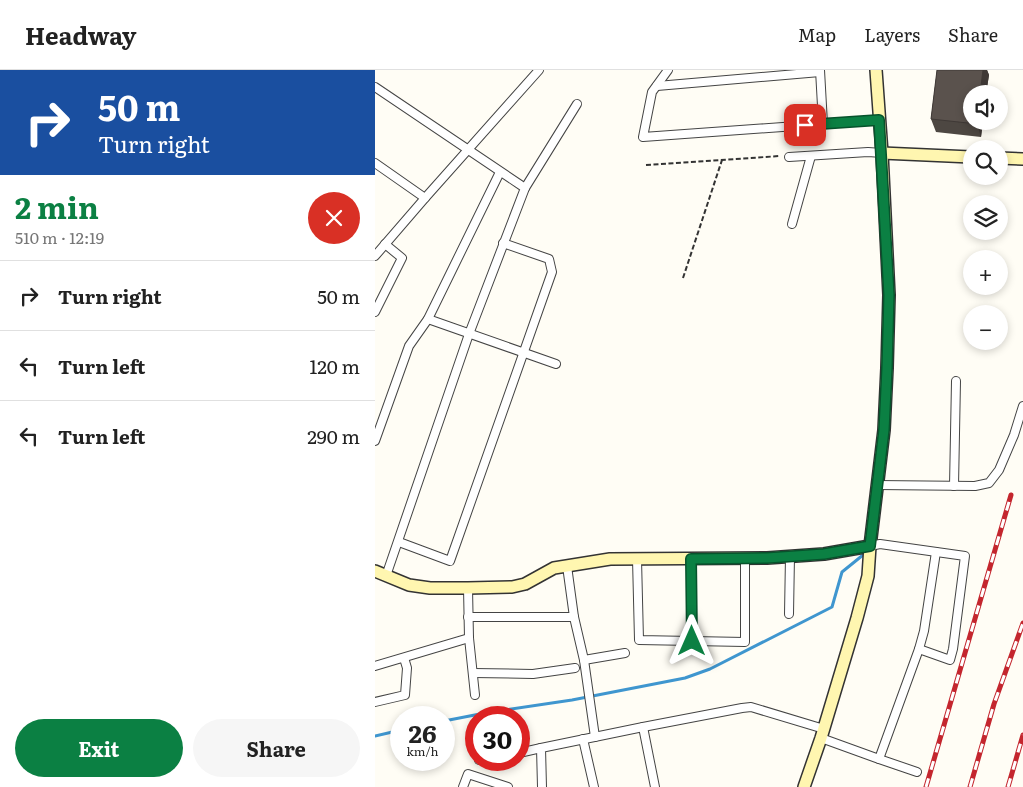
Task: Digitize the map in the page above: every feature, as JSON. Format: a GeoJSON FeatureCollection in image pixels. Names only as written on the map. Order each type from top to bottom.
{"type":"FeatureCollection","features":[{"type":"Feature","properties":{"kind":"street"},"geometry":{"type":"LineString","coordinates":[[375,256],[539,70]]}},
{"type":"Feature","properties":{"kind":"street"},"geometry":{"type":"LineString","coordinates":[[668,70],[652,92],[643,137],[879,120]]}},
{"type":"Feature","properties":{"kind":"street"},"geometry":{"type":"LineString","coordinates":[[805,787],[823,734],[868,576],[884,421],[889,295],[876,70]]}},
{"type":"Feature","properties":{"kind":"street"},"geometry":{"type":"LineString","coordinates":[[657,86],[820,71],[823,124]]}},
{"type":"Feature","properties":{"kind":"street"},"geometry":{"type":"LineString","coordinates":[[375,87],[525,188]]}},
{"type":"Feature","properties":{"kind":"street"},"geometry":{"type":"LineString","coordinates":[[386,576],[469,334],[525,188],[577,104]]}},
{"type":"Feature","properties":{"kind":"street"},"geometry":{"type":"LineString","coordinates":[[789,157],[868,152],[963,157]]}},
{"type":"Feature","properties":{"kind":"street"},"geometry":{"type":"LineString","coordinates":[[792,224],[811,156]]}},
{"type":"Feature","properties":{"kind":"street"},"geometry":{"type":"LineString","coordinates":[[1008,158],[1023,159]]}},
{"type":"Feature","properties":{"kind":"street"},"geometry":{"type":"LineString","coordinates":[[375,163],[425,198]]}},
{"type":"Feature","properties":{"kind":"street"},"geometry":{"type":"LineString","coordinates":[[375,441],[378,421],[409,346],[428,319],[500,172]]}},
{"type":"Feature","properties":{"kind":"street"},"geometry":{"type":"LineString","coordinates":[[399,542],[450,561],[523,353],[551,272],[549,259],[503,243]]}},
{"type":"Feature","properties":{"kind":"street"},"geometry":{"type":"LineString","coordinates":[[375,312],[402,258],[385,244]]}},
{"type":"Feature","properties":{"kind":"street"},"geometry":{"type":"LineString","coordinates":[[428,319],[556,364]]}},
{"type":"Feature","properties":{"kind":"street"},"geometry":{"type":"LineString","coordinates":[[954,486],[956,381]]}},
{"type":"Feature","properties":{"kind":"street"},"geometry":{"type":"LineString","coordinates":[[877,485],[975,486],[989,484],[999,470],[1014,435],[1023,406]]}},
{"type":"Feature","properties":{"kind":"street"},"geometry":{"type":"LineString","coordinates":[[375,571],[409,585],[430,588],[512,587],[525,584],[554,568],[610,559],[790,556],[824,554],[880,544],[965,556],[950,660],[919,649]]}},
{"type":"Feature","properties":{"kind":"street"},"geometry":{"type":"LineString","coordinates":[[879,759],[919,649],[924,630],[935,552]]}},
{"type":"Feature","properties":{"kind":"street"},"geometry":{"type":"LineString","coordinates":[[789,614],[790,556]]}},
{"type":"Feature","properties":{"kind":"street"},"geometry":{"type":"LineString","coordinates":[[637,559],[639,640],[745,642],[745,558]]}},
{"type":"Feature","properties":{"kind":"street"},"geometry":{"type":"LineString","coordinates":[[691,559],[692,641]]}},
{"type":"Feature","properties":{"kind":"street"},"geometry":{"type":"LineString","coordinates":[[567,566],[595,736]]}},
{"type":"Feature","properties":{"kind":"street"},"geometry":{"type":"LineString","coordinates":[[468,588],[469,638],[475,694]]}},
{"type":"Feature","properties":{"kind":"street"},"geometry":{"type":"LineString","coordinates":[[468,617],[574,617]]}},
{"type":"Feature","properties":{"kind":"street"},"geometry":{"type":"LineString","coordinates":[[375,666],[469,638]]}},
{"type":"Feature","properties":{"kind":"street"},"geometry":{"type":"LineString","coordinates":[[584,660],[625,653]]}},
{"type":"Feature","properties":{"kind":"street"},"geometry":{"type":"LineString","coordinates":[[375,702],[405,695],[407,668],[404,658]]}},
{"type":"Feature","properties":{"kind":"street"},"geometry":{"type":"LineString","coordinates":[[473,672],[533,674],[575,668]]}},
{"type":"Feature","properties":{"kind":"street"},"geometry":{"type":"LineString","coordinates":[[530,750],[751,707],[823,734],[879,759],[917,772]]}},
{"type":"Feature","properties":{"kind":"street"},"geometry":{"type":"LineString","coordinates":[[643,727],[655,787]]}},
{"type":"Feature","properties":{"kind":"street"},"geometry":{"type":"LineString","coordinates":[[583,739],[594,787]]}},
{"type":"Feature","properties":{"kind":"street"},"geometry":{"type":"LineString","coordinates":[[541,748],[542,787]]}},
{"type":"Feature","properties":{"kind":"street"},"geometry":{"type":"LineString","coordinates":[[463,787],[468,774],[509,787]]}},
{"type":"Feature","properties":{"kind":"path"},"geometry":{"type":"LineString","coordinates":[[646,165],[784,155],[789,157]]}},
{"type":"Feature","properties":{"kind":"path"},"geometry":{"type":"LineString","coordinates":[[683,278],[722,160]]}},
{"type":"Feature","properties":{"kind":"building"},"geometry":{"type":"Polygon","coordinates":[[[937,70],[983,70],[981,85],[963,85],[963,122],[931,119],[937,70]]]}},
{"type":"Feature","properties":{"kind":"waterway"},"geometry":{"type":"LineString","coordinates":[[455,719],[572,700],[685,678],[710,669],[832,607],[842,572],[863,555]]}},
{"type":"Feature","properties":{"kind":"waterway"},"geometry":{"type":"LineString","coordinates":[[375,736],[390,733]]}},
{"type":"Feature","properties":{"kind":"railway"},"geometry":{"type":"LineString","coordinates":[[926,787],[1011,495]]}},
{"type":"Feature","properties":{"kind":"railway"},"geometry":{"type":"LineString","coordinates":[[970,787],[994,704],[1023,623]]}},
{"type":"Feature","properties":{"kind":"railway"},"geometry":{"type":"LineString","coordinates":[[1008,787],[1023,735]]}},
{"type":"Feature","properties":{"kind":"route"},"geometry":{"type":"LineString","coordinates":[[692,641],[691,559],[767,558],[824,554],[870,546],[884,430],[889,295],[879,120],[805,125]]}}]}
